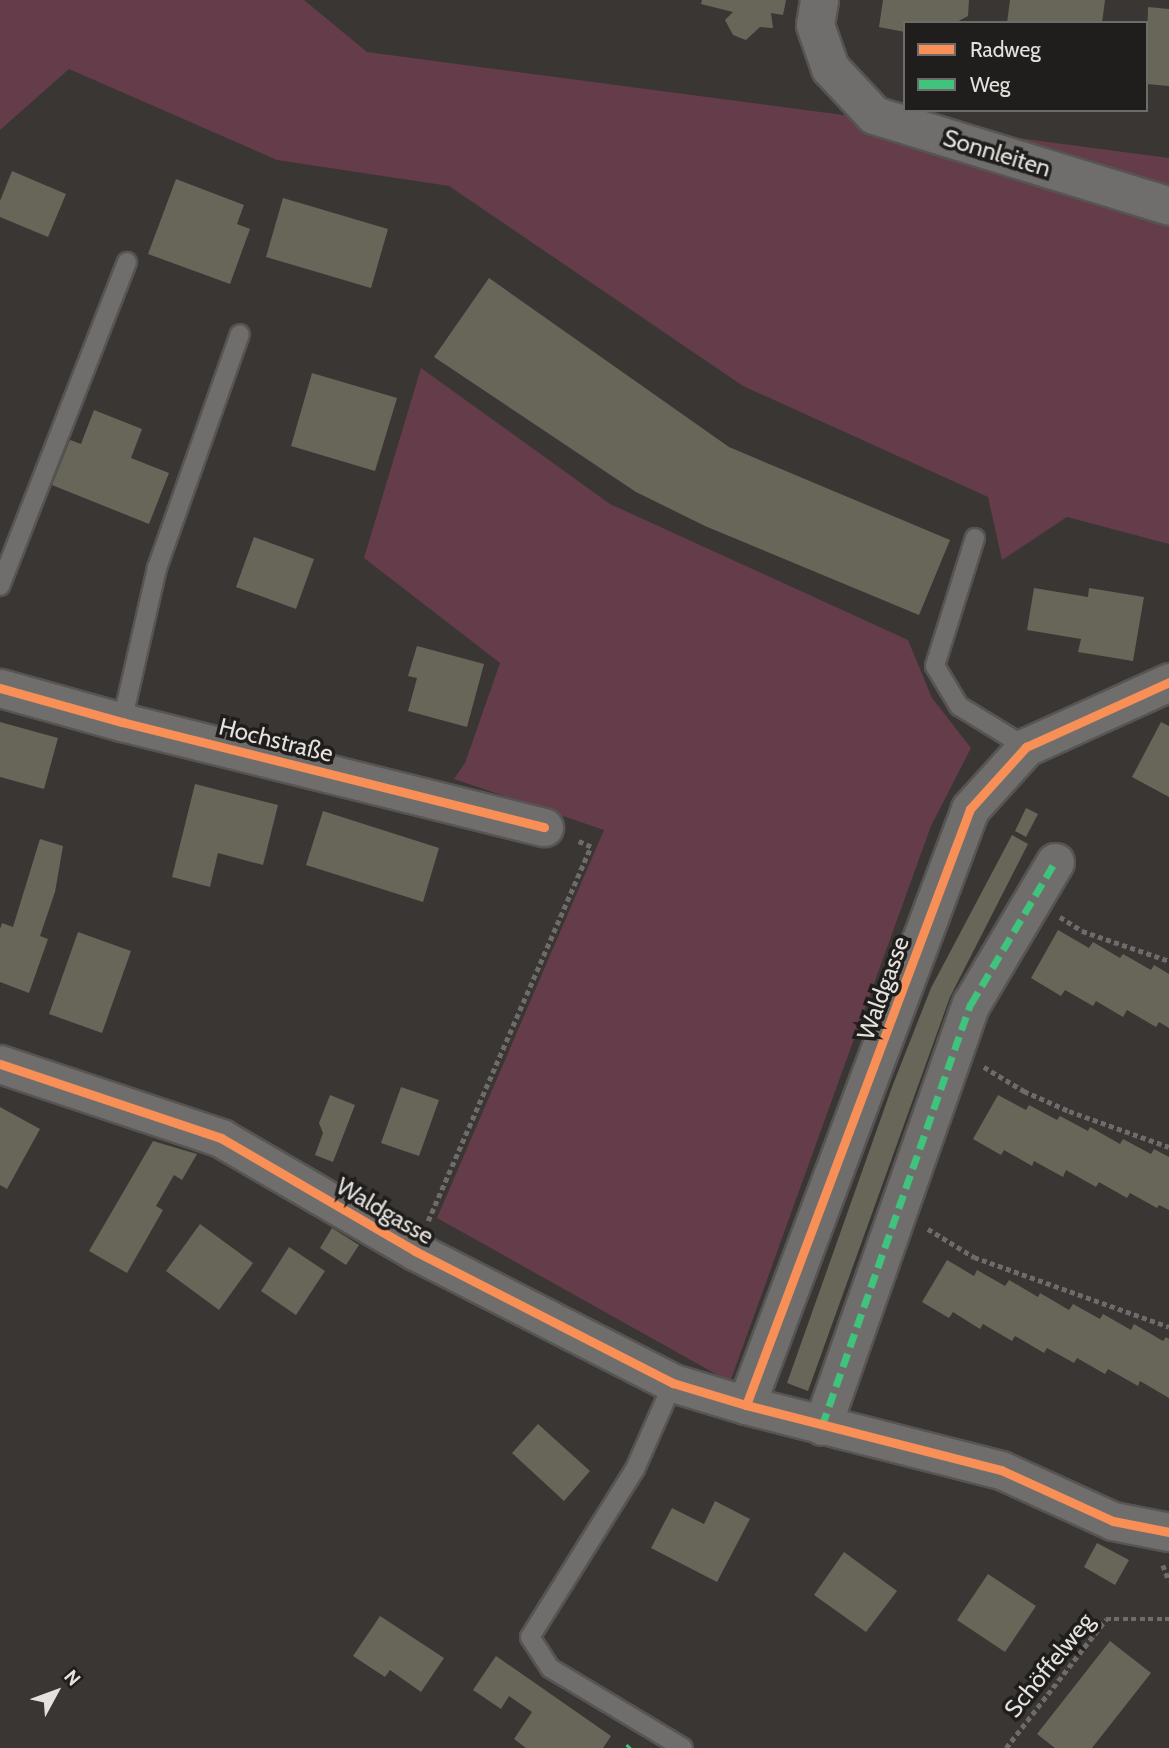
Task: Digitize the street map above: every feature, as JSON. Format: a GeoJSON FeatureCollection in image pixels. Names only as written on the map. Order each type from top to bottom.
{"type":"FeatureCollection","features":[{"type":"Feature","properties":{"kind":"street","name":"Sonnleiten"},"geometry":{"type":"LineString","coordinates":[[819,0],[815,25],[830,68],[874,115],[1169,206]]}},
{"type":"Feature","properties":{"kind":"street","name":"Waldgasse"},"geometry":{"type":"LineString","coordinates":[[746,1405],[970,808],[1026,747],[1169,682]]}},
{"type":"Feature","properties":{"kind":"street","name":"Hochstraße"},"geometry":{"type":"LineString","coordinates":[[0,688],[122,722],[544,827]]}},
{"type":"Feature","properties":{"kind":"street"},"geometry":{"type":"LineString","coordinates":[[822,1426],[971,1004],[1055,862]]}},
{"type":"Feature","properties":{"kind":"street","name":"Waldgasse"},"geometry":{"type":"LineString","coordinates":[[0,1064],[221,1138],[415,1251],[673,1383],[822,1426],[1001,1470],[1113,1521],[1169,1532]]}},
{"type":"Feature","properties":{"kind":"lane"},"geometry":{"type":"LineString","coordinates":[[0,586],[127,262]]}},
{"type":"Feature","properties":{"kind":"lane"},"geometry":{"type":"LineString","coordinates":[[122,722],[157,568],[240,334]]}},
{"type":"Feature","properties":{"kind":"lane"},"geometry":{"type":"LineString","coordinates":[[975,538],[935,666],[959,706],[1026,747]]}},
{"type":"Feature","properties":{"kind":"lane"},"geometry":{"type":"LineString","coordinates":[[673,1383],[635,1469],[530,1637],[550,1668],[683,1748]]}},
{"type":"Feature","properties":{"kind":"path"},"geometry":{"type":"LineString","coordinates":[[415,1251],[591,847],[544,827]]}},
{"type":"Feature","properties":{"kind":"path"},"geometry":{"type":"LineString","coordinates":[[1033,899],[1082,931],[1169,961]]}},
{"type":"Feature","properties":{"kind":"path"},"geometry":{"type":"LineString","coordinates":[[955,1050],[1024,1091],[1069,1111],[1169,1147]]}},
{"type":"Feature","properties":{"kind":"path"},"geometry":{"type":"LineString","coordinates":[[897,1209],[974,1257],[1169,1327]]}},
{"type":"Feature","properties":{"kind":"shaded area"},"geometry":{"type":"Polygon","coordinates":[[[0,0],[304,0],[367,52],[1169,158],[1169,544],[1067,517],[1002,560],[988,497],[743,386],[449,186],[277,160],[69,69],[0,130],[0,0]]]}},
{"type":"Feature","properties":{"kind":"shaded area"},"geometry":{"type":"Polygon","coordinates":[[[421,368],[610,504],[908,640],[932,698],[971,748],[931,826],[730,1382],[437,1218],[604,830],[454,779],[465,763],[500,663],[364,558],[421,368]]]}},
{"type":"Feature","properties":{"kind":"building"},"geometry":{"type":"Polygon","coordinates":[[[702,0],[786,0],[783,15],[771,13],[773,28],[760,27],[746,40],[733,35],[725,20],[733,12],[701,4],[702,0]]]}},
{"type":"Feature","properties":{"kind":"building"},"geometry":{"type":"Polygon","coordinates":[[[883,0],[969,0],[968,16],[959,21],[903,21],[903,32],[879,27],[883,0]]]}},
{"type":"Feature","properties":{"kind":"building"},"geometry":{"type":"Polygon","coordinates":[[[1010,0],[1105,0],[1102,21],[1007,21],[1010,0]]]}},
{"type":"Feature","properties":{"kind":"building"},"geometry":{"type":"Polygon","coordinates":[[[1148,7],[1169,9],[1169,86],[1148,84],[1148,7]]]}},
{"type":"Feature","properties":{"kind":"building"},"geometry":{"type":"Polygon","coordinates":[[[12,171],[66,194],[48,237],[0,217],[0,201],[12,171]]]}},
{"type":"Feature","properties":{"kind":"building"},"geometry":{"type":"Polygon","coordinates":[[[176,179],[244,205],[237,224],[250,229],[230,284],[148,254],[176,179]]]}},
{"type":"Feature","properties":{"kind":"building"},"geometry":{"type":"Polygon","coordinates":[[[283,198],[388,229],[371,288],[266,257],[283,198]]]}},
{"type":"Feature","properties":{"kind":"building"},"geometry":{"type":"Polygon","coordinates":[[[489,278],[729,447],[950,540],[919,615],[705,526],[636,492],[434,357],[489,278]]]}},
{"type":"Feature","properties":{"kind":"building"},"geometry":{"type":"Polygon","coordinates":[[[312,373],[397,398],[375,471],[291,446],[312,373]]]}},
{"type":"Feature","properties":{"kind":"building"},"geometry":{"type":"Polygon","coordinates":[[[94,410],[142,429],[131,458],[169,473],[149,524],[52,485],[70,440],[81,444],[94,410]]]}},
{"type":"Feature","properties":{"kind":"building"},"geometry":{"type":"Polygon","coordinates":[[[254,537],[314,559],[296,609],[236,587],[254,537]]]}},
{"type":"Feature","properties":{"kind":"building"},"geometry":{"type":"Polygon","coordinates":[[[1034,588],[1088,597],[1089,588],[1144,597],[1133,661],[1078,652],[1081,639],[1027,630],[1034,588]]]}},
{"type":"Feature","properties":{"kind":"building"},"geometry":{"type":"Polygon","coordinates":[[[417,646],[484,664],[467,727],[408,711],[417,678],[408,676],[417,646]]]}},
{"type":"Feature","properties":{"kind":"building"},"geometry":{"type":"Polygon","coordinates":[[[0,722],[58,738],[44,789],[0,777],[0,722]]]}},
{"type":"Feature","properties":{"kind":"building"},"geometry":{"type":"Polygon","coordinates":[[[1161,722],[1169,726],[1169,797],[1132,777],[1161,722]]]}},
{"type":"Feature","properties":{"kind":"building"},"geometry":{"type":"Polygon","coordinates":[[[195,784],[278,805],[263,865],[218,853],[210,887],[172,877],[195,784]]]}},
{"type":"Feature","properties":{"kind":"building"},"geometry":{"type":"Polygon","coordinates":[[[1026,808],[1038,814],[1026,837],[1015,831],[1026,808]]]}},
{"type":"Feature","properties":{"kind":"building"},"geometry":{"type":"Polygon","coordinates":[[[323,811],[439,848],[423,902],[306,865],[323,811]]]}},
{"type":"Feature","properties":{"kind":"building"},"geometry":{"type":"Polygon","coordinates":[[[1012,835],[1028,844],[950,997],[808,1391],[787,1383],[892,1087],[931,988],[1012,835]]]}},
{"type":"Feature","properties":{"kind":"building"},"geometry":{"type":"Polygon","coordinates":[[[40,839],[63,846],[55,892],[40,936],[48,939],[29,993],[0,982],[0,929],[2,923],[13,927],[40,839]]]}},
{"type":"Feature","properties":{"kind":"building"},"geometry":{"type":"Polygon","coordinates":[[[1058,930],[1089,948],[1093,942],[1120,958],[1123,954],[1151,970],[1154,965],[1169,974],[1169,1028],[1159,1022],[1156,1027],[1127,1010],[1123,1017],[1096,1001],[1093,1006],[1065,990],[1061,996],[1031,978],[1058,930]]]}},
{"type":"Feature","properties":{"kind":"building"},"geometry":{"type":"Polygon","coordinates":[[[78,932],[131,951],[102,1033],[49,1014],[78,932]]]}},
{"type":"Feature","properties":{"kind":"building"},"geometry":{"type":"Polygon","coordinates":[[[401,1087],[439,1100],[419,1156],[381,1143],[401,1087]]]}},
{"type":"Feature","properties":{"kind":"building"},"geometry":{"type":"Polygon","coordinates":[[[330,1095],[355,1105],[333,1162],[315,1155],[323,1133],[319,1123],[330,1095]]]}},
{"type":"Feature","properties":{"kind":"building"},"geometry":{"type":"Polygon","coordinates":[[[998,1095],[1026,1110],[1029,1105],[1057,1120],[1060,1116],[1088,1131],[1090,1127],[1120,1144],[1123,1139],[1151,1154],[1154,1149],[1169,1157],[1169,1210],[1159,1205],[1157,1208],[1130,1193],[1127,1198],[1099,1182],[1096,1187],[1066,1170],[1063,1177],[1034,1161],[1032,1166],[1004,1150],[1001,1155],[973,1139],[998,1095]]]}},
{"type":"Feature","properties":{"kind":"building"},"geometry":{"type":"Polygon","coordinates":[[[0,1107],[40,1129],[7,1189],[0,1185],[0,1107]]]}},
{"type":"Feature","properties":{"kind":"building"},"geometry":{"type":"Polygon","coordinates":[[[153,1141],[197,1154],[182,1180],[174,1175],[156,1206],[163,1210],[127,1273],[89,1251],[153,1141]]]}},
{"type":"Feature","properties":{"kind":"building"},"geometry":{"type":"Polygon","coordinates":[[[200,1224],[253,1263],[219,1310],[166,1271],[200,1224]]]}},
{"type":"Feature","properties":{"kind":"building"},"geometry":{"type":"Polygon","coordinates":[[[332,1228],[359,1245],[346,1265],[320,1248],[332,1228]]]}},
{"type":"Feature","properties":{"kind":"building"},"geometry":{"type":"Polygon","coordinates":[[[289,1247],[325,1271],[296,1315],[261,1291],[289,1247]]]}},
{"type":"Feature","properties":{"kind":"building"},"geometry":{"type":"Polygon","coordinates":[[[947,1260],[974,1276],[977,1270],[1005,1286],[1009,1280],[1038,1297],[1040,1293],[1069,1310],[1073,1304],[1100,1319],[1103,1314],[1131,1330],[1134,1324],[1163,1341],[1166,1337],[1169,1339],[1169,1398],[1140,1381],[1138,1386],[1108,1369],[1105,1374],[1077,1358],[1074,1363],[1047,1348],[1044,1353],[1015,1336],[1012,1341],[983,1324],[980,1329],[953,1312],[949,1318],[922,1302],[947,1260]]]}},
{"type":"Feature","properties":{"kind":"building"},"geometry":{"type":"Polygon","coordinates":[[[538,1424],[590,1471],[564,1501],[512,1453],[538,1424]]]}},
{"type":"Feature","properties":{"kind":"building"},"geometry":{"type":"Polygon","coordinates":[[[715,1501],[750,1519],[717,1582],[651,1548],[672,1508],[704,1524],[715,1501]]]}},
{"type":"Feature","properties":{"kind":"building"},"geometry":{"type":"Polygon","coordinates":[[[1097,1543],[1129,1560],[1115,1585],[1084,1567],[1097,1543]]]}},
{"type":"Feature","properties":{"kind":"building"},"geometry":{"type":"Polygon","coordinates":[[[844,1552],[897,1591],[866,1632],[814,1595],[844,1552]]]}},
{"type":"Feature","properties":{"kind":"building"},"geometry":{"type":"Polygon","coordinates":[[[988,1574],[1036,1606],[1005,1652],[957,1620],[988,1574]]]}},
{"type":"Feature","properties":{"kind":"building"},"geometry":{"type":"Polygon","coordinates":[[[380,1616],[444,1658],[421,1692],[390,1670],[385,1677],[353,1656],[380,1616]]]}},
{"type":"Feature","properties":{"kind":"building"},"geometry":{"type":"Polygon","coordinates":[[[1110,1641],[1151,1673],[1092,1748],[1055,1748],[1037,1734],[1110,1641]]]}},
{"type":"Feature","properties":{"kind":"building"},"geometry":{"type":"Polygon","coordinates":[[[496,1656],[611,1736],[603,1748],[526,1748],[514,1739],[532,1712],[509,1696],[501,1709],[473,1690],[496,1656]]]}},
{"type":"Feature","properties":{"kind":"marked path"},"geometry":{"type":"LineString","coordinates":[[822,1426],[971,1004],[1055,862]]}},
{"type":"Feature","properties":{"kind":"cycle path"},"geometry":{"type":"LineString","coordinates":[[746,1405],[970,809],[1026,747],[1169,682]]}},
{"type":"Feature","properties":{"kind":"cycle path"},"geometry":{"type":"LineString","coordinates":[[0,688],[122,722],[544,827]]}},
{"type":"Feature","properties":{"kind":"cycle path"},"geometry":{"type":"LineString","coordinates":[[0,1064],[221,1138],[415,1251],[673,1383],[746,1405],[1001,1470],[1113,1521],[1169,1532]]}}]}
